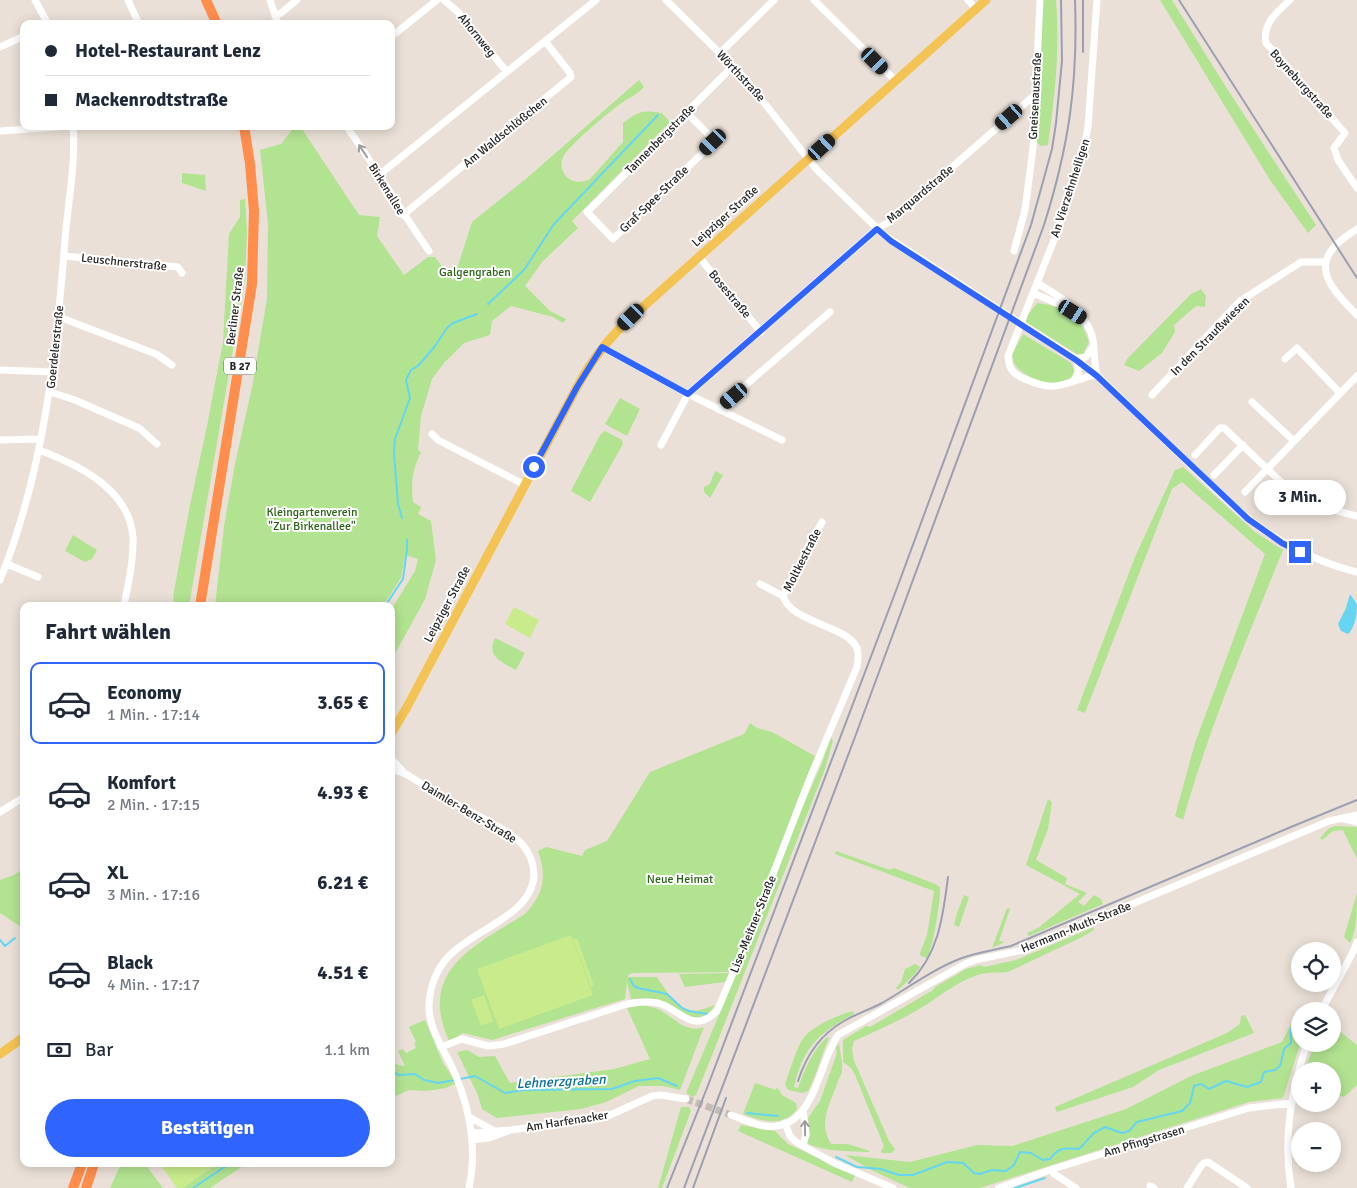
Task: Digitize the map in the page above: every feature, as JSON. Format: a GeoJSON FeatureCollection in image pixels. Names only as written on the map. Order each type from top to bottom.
{"type":"FeatureCollection","features":[{"type":"Feature","properties":{"kind":"highway"},"geometry":{"type":"LineString","coordinates":[[206,0],[215,20]]}},
{"type":"Feature","properties":{"kind":"highway","name":"Berliner Straße"},"geometry":{"type":"LineString","coordinates":[[201,602],[252,284],[254,211],[245,130]]}},
{"type":"Feature","properties":{"kind":"highway"},"geometry":{"type":"LineString","coordinates":[[73,1188],[81,1167]]}},
{"type":"Feature","properties":{"kind":"highway"},"geometry":{"type":"LineString","coordinates":[[86,1188],[93,1167]]}},
{"type":"Feature","properties":{"kind":"main road","name":"Leipziger Straße"},"geometry":{"type":"LineString","coordinates":[[395,728],[408,707],[577,387],[602,347],[631,317],[986,0]]}},
{"type":"Feature","properties":{"kind":"main road"},"geometry":{"type":"LineString","coordinates":[[0,1054],[20,1040]]}},
{"type":"Feature","properties":{"kind":"street"},"geometry":{"type":"LineString","coordinates":[[35,0],[46,20]]}},
{"type":"Feature","properties":{"kind":"street"},"geometry":{"type":"LineString","coordinates":[[128,0],[138,20]]}},
{"type":"Feature","properties":{"kind":"street"},"geometry":{"type":"LineString","coordinates":[[270,0],[276,20]]}},
{"type":"Feature","properties":{"kind":"street"},"geometry":{"type":"LineString","coordinates":[[275,16],[297,0]]}},
{"type":"Feature","properties":{"kind":"street"},"geometry":{"type":"LineString","coordinates":[[395,34],[437,0]]}},
{"type":"Feature","properties":{"kind":"street","name":"Ahornweg"},"geometry":{"type":"LineString","coordinates":[[444,0],[458,12],[507,72]]}},
{"type":"Feature","properties":{"kind":"street"},"geometry":{"type":"LineString","coordinates":[[379,175],[596,0]]}},
{"type":"Feature","properties":{"kind":"street","name":"Wörthstraße"},"geometry":{"type":"LineString","coordinates":[[666,0],[733,66],[770,109],[808,159],[891,241],[1077,360],[1097,376],[1248,519],[1282,543],[1300,552],[1357,572]]}},
{"type":"Feature","properties":{"kind":"street"},"geometry":{"type":"LineString","coordinates":[[720,53],[774,0]]}},
{"type":"Feature","properties":{"kind":"street"},"geometry":{"type":"LineString","coordinates":[[814,0],[896,81]]}},
{"type":"Feature","properties":{"kind":"street"},"geometry":{"type":"LineString","coordinates":[[968,0],[976,9]]}},
{"type":"Feature","properties":{"kind":"street","name":"Gneisenaustraße"},"geometry":{"type":"LineString","coordinates":[[1014,251],[1025,210],[1033,148],[1040,0]]}},
{"type":"Feature","properties":{"kind":"street","name":"An Vierzehnheiligen"},"geometry":{"type":"LineString","coordinates":[[1097,0],[1088,127],[1083,152],[1058,230],[1010,350],[1009,361],[1014,374],[1043,387],[1053,387],[1091,375],[1097,376]]}},
{"type":"Feature","properties":{"kind":"street","name":"Boyneburgstraße"},"geometry":{"type":"LineString","coordinates":[[1290,0],[1275,13],[1270,21],[1266,31],[1266,43],[1346,133],[1337,139],[1334,148],[1338,160],[1357,188]]}},
{"type":"Feature","properties":{"kind":"street"},"geometry":{"type":"LineString","coordinates":[[0,47],[20,38]]}},
{"type":"Feature","properties":{"kind":"street","name":"Am Waldschlößchen"},"geometry":{"type":"LineString","coordinates":[[403,215],[571,77],[570,73],[545,41]]}},
{"type":"Feature","properties":{"kind":"street","name":"Tannenbergstraße"},"geometry":{"type":"LineString","coordinates":[[587,212],[733,66]]}},
{"type":"Feature","properties":{"kind":"street","name":"Marquardstraße"},"geometry":{"type":"LineString","coordinates":[[662,445],[688,394],[877,229],[886,224],[1036,94]]}},
{"type":"Feature","properties":{"kind":"street","name":"Graf-Spee-Straße"},"geometry":{"type":"LineString","coordinates":[[587,212],[613,238],[715,141],[686,112]]}},
{"type":"Feature","properties":{"kind":"street"},"geometry":{"type":"LineString","coordinates":[[0,132],[24,130]]}},
{"type":"Feature","properties":{"kind":"street","name":"Goerdelerstraße"},"geometry":{"type":"LineString","coordinates":[[0,580],[24,509],[39,450],[50,392],[59,317],[73,150],[72,130]]}},
{"type":"Feature","properties":{"kind":"street","name":"Birkenallee"},"geometry":{"type":"LineString","coordinates":[[349,130],[403,215],[429,251]]}},
{"type":"Feature","properties":{"kind":"street"},"geometry":{"type":"LineString","coordinates":[[1357,229],[1338,243],[1327,258],[1326,274],[1336,294],[1357,315]]}},
{"type":"Feature","properties":{"kind":"street","name":"Leuschnerstraße"},"geometry":{"type":"LineString","coordinates":[[64,256],[178,267],[182,273]]}},
{"type":"Feature","properties":{"kind":"street","name":"Bosestraße"},"geometry":{"type":"LineString","coordinates":[[699,257],[760,332]]}},
{"type":"Feature","properties":{"kind":"street","name":"In den Straußwiesen"},"geometry":{"type":"LineString","coordinates":[[1152,395],[1240,301],[1301,262],[1327,258]]}},
{"type":"Feature","properties":{"kind":"street"},"geometry":{"type":"LineString","coordinates":[[1037,283],[1073,307],[1089,327],[1094,346],[1097,376]]}},
{"type":"Feature","properties":{"kind":"street"},"geometry":{"type":"LineString","coordinates":[[1033,293],[1063,306],[1082,318]]}},
{"type":"Feature","properties":{"kind":"street"},"geometry":{"type":"LineString","coordinates":[[718,409],[830,312]]}},
{"type":"Feature","properties":{"kind":"street"},"geometry":{"type":"LineString","coordinates":[[59,317],[156,354],[172,365]]}},
{"type":"Feature","properties":{"kind":"street"},"geometry":{"type":"LineString","coordinates":[[1073,382],[1078,373],[1077,360],[1086,357],[1094,346]]}},
{"type":"Feature","properties":{"kind":"street"},"geometry":{"type":"LineString","coordinates":[[602,347],[688,394],[782,440]]}},
{"type":"Feature","properties":{"kind":"street"},"geometry":{"type":"LineString","coordinates":[[1285,359],[1297,348],[1340,392]]}},
{"type":"Feature","properties":{"kind":"street"},"geometry":{"type":"LineString","coordinates":[[0,370],[52,372]]}},
{"type":"Feature","properties":{"kind":"street"},"geometry":{"type":"LineString","coordinates":[[1245,492],[1293,440],[1357,376]]}},
{"type":"Feature","properties":{"kind":"street"},"geometry":{"type":"LineString","coordinates":[[50,392],[75,400],[139,428],[157,444]]}},
{"type":"Feature","properties":{"kind":"street"},"geometry":{"type":"LineString","coordinates":[[1252,402],[1293,440]]}},
{"type":"Feature","properties":{"kind":"street"},"geometry":{"type":"LineString","coordinates":[[1195,455],[1220,428],[1226,429],[1296,496],[1311,504],[1357,516]]}},
{"type":"Feature","properties":{"kind":"street"},"geometry":{"type":"LineString","coordinates":[[432,434],[438,440],[525,486]]}},
{"type":"Feature","properties":{"kind":"street"},"geometry":{"type":"LineString","coordinates":[[0,440],[41,439]]}},
{"type":"Feature","properties":{"kind":"street"},"geometry":{"type":"LineString","coordinates":[[1214,475],[1242,445]]}},
{"type":"Feature","properties":{"kind":"street"},"geometry":{"type":"LineString","coordinates":[[39,450],[60,458],[89,474],[115,496],[124,509],[131,526],[133,549],[125,602]]}},
{"type":"Feature","properties":{"kind":"street","name":"Moltkestraße"},"geometry":{"type":"LineString","coordinates":[[783,598],[822,522]]}},
{"type":"Feature","properties":{"kind":"street"},"geometry":{"type":"LineString","coordinates":[[6,564],[38,577]]}},
{"type":"Feature","properties":{"kind":"street"},"geometry":{"type":"LineString","coordinates":[[760,584],[783,598]]}},
{"type":"Feature","properties":{"kind":"street","name":"Lise-Meitner-Straße"},"geometry":{"type":"LineString","coordinates":[[441,1047],[462,1039],[488,1046],[504,1044],[627,1004],[642,1002],[657,1003],[670,1008],[688,1020],[696,1022],[710,1018],[717,1011],[755,922],[808,783],[854,677],[858,658],[856,646],[849,639],[805,617],[788,605],[783,598]]}},
{"type":"Feature","properties":{"kind":"street","name":"Daimler-Benz-Straße"},"geometry":{"type":"LineString","coordinates":[[395,762],[406,774]]}},
{"type":"Feature","properties":{"kind":"street","name":"Daimler-Benz-Straße"},"geometry":{"type":"LineString","coordinates":[[395,770],[406,774],[487,821],[521,844],[530,856],[534,870],[532,887],[522,904],[465,942],[449,956],[440,967],[433,983],[429,1004],[430,1020],[459,1085],[469,1117],[473,1158],[469,1188]]}},
{"type":"Feature","properties":{"kind":"street"},"geometry":{"type":"LineString","coordinates":[[0,812],[20,800]]}},
{"type":"Feature","properties":{"kind":"street","name":"Hermann-Muth-Straße"},"geometry":{"type":"LineString","coordinates":[[785,1123],[795,1118],[803,1110],[813,1094],[828,1054],[838,1035],[949,972],[974,960],[1023,950],[1329,821],[1357,815]]}},
{"type":"Feature","properties":{"kind":"street","name":"Hermann-Muth-Straße"},"geometry":{"type":"LineString","coordinates":[[1341,819],[1357,822]]}},
{"type":"Feature","properties":{"kind":"street"},"geometry":{"type":"LineString","coordinates":[[1326,1002],[1357,942]]}},
{"type":"Feature","properties":{"kind":"street","name":"Am Harfenacker"},"geometry":{"type":"LineString","coordinates":[[472,1136],[493,1130],[510,1130],[592,1120],[608,1116],[652,1096],[661,1095],[683,1098]]}},
{"type":"Feature","properties":{"kind":"street","name":"Am Pfingstrasen"},"geometry":{"type":"LineString","coordinates":[[999,1188],[1053,1169],[1248,1108],[1291,1103]]}},
{"type":"Feature","properties":{"kind":"street"},"geometry":{"type":"LineString","coordinates":[[803,1110],[806,1134],[803,1146]]}},
{"type":"Feature","properties":{"kind":"street"},"geometry":{"type":"LineString","coordinates":[[1291,1112],[1288,1148],[1292,1188]]}},
{"type":"Feature","properties":{"kind":"street"},"geometry":{"type":"LineString","coordinates":[[731,1115],[764,1126],[785,1123],[790,1136],[796,1142],[834,1163],[893,1188]]}},
{"type":"Feature","properties":{"kind":"street","name":"Am Harfenacker"},"geometry":{"type":"LineString","coordinates":[[469,1117],[493,1130]]}},
{"type":"Feature","properties":{"kind":"street","name":"Am Harfenacker"},"geometry":{"type":"LineString","coordinates":[[472,1136],[494,1137],[510,1130]]}},
{"type":"Feature","properties":{"kind":"street"},"geometry":{"type":"LineString","coordinates":[[1187,1188],[1201,1166],[1208,1162],[1247,1188]]}},
{"type":"Feature","properties":{"kind":"street"},"geometry":{"type":"LineString","coordinates":[[1053,1169],[1054,1174],[1076,1188]]}},
{"type":"Feature","properties":{"kind":"green space"},"geometry":{"type":"Polygon","coordinates":[[[1042,0],[1056,0],[1057,55],[1055,91],[1048,145],[1041,146],[1036,142],[1042,0]]]}},
{"type":"Feature","properties":{"kind":"green space"},"geometry":{"type":"Polygon","coordinates":[[[1160,0],[1172,0],[1316,225],[1308,233],[1270,180],[1160,0]]]}},
{"type":"Feature","properties":{"kind":"green space","name":"Kleingartenverein \"Zur Birkenallee\""},"geometry":{"type":"Polygon","coordinates":[[[639,80],[644,87],[590,128],[563,157],[561,164],[566,176],[578,182],[590,179],[623,142],[623,123],[637,114],[645,112],[662,113],[670,122],[572,221],[578,228],[543,261],[525,286],[550,311],[566,319],[563,323],[553,317],[511,306],[492,321],[490,335],[464,343],[444,363],[432,379],[421,416],[418,450],[421,452],[414,471],[412,488],[413,502],[421,507],[418,514],[431,521],[436,560],[425,599],[395,654],[395,604],[415,571],[418,559],[405,555],[401,578],[386,602],[215,602],[224,526],[252,387],[267,299],[268,224],[260,150],[281,144],[292,130],[303,130],[359,215],[380,217],[377,236],[404,275],[428,257],[435,257],[453,281],[472,222],[527,178],[639,80]]]}},
{"type":"Feature","properties":{"kind":"green space"},"geometry":{"type":"Polygon","coordinates":[[[182,173],[205,175],[206,191],[182,183],[182,173]]]}},
{"type":"Feature","properties":{"kind":"green space"},"geometry":{"type":"Polygon","coordinates":[[[245,199],[247,232],[245,280],[190,602],[173,602],[190,505],[223,342],[229,234],[240,217],[240,200],[245,199]]]}},
{"type":"Feature","properties":{"kind":"green space"},"geometry":{"type":"Polygon","coordinates":[[[1201,289],[1206,296],[1205,307],[1196,306],[1174,325],[1175,332],[1162,353],[1139,371],[1124,365],[1127,359],[1191,294],[1201,289]]]}},
{"type":"Feature","properties":{"kind":"green space"},"geometry":{"type":"Polygon","coordinates":[[[1037,303],[1047,304],[1063,310],[1076,319],[1086,333],[1089,342],[1083,354],[1077,354],[1026,322],[1027,316],[1037,303]]]}},
{"type":"Feature","properties":{"kind":"green space"},"geometry":{"type":"Polygon","coordinates":[[[1023,334],[1071,363],[1074,370],[1073,376],[1062,382],[1051,383],[1034,378],[1019,369],[1014,363],[1012,354],[1023,334]]]}},
{"type":"Feature","properties":{"kind":"green space"},"geometry":{"type":"Polygon","coordinates":[[[620,398],[640,409],[627,436],[605,424],[620,398]]]}},
{"type":"Feature","properties":{"kind":"green space"},"geometry":{"type":"Polygon","coordinates":[[[605,431],[622,440],[623,444],[590,502],[571,491],[600,435],[605,431]]]}},
{"type":"Feature","properties":{"kind":"green space"},"geometry":{"type":"Polygon","coordinates":[[[1183,467],[1255,532],[1283,550],[1242,650],[1193,786],[1183,820],[1175,816],[1195,743],[1265,554],[1182,482],[1172,489],[1085,713],[1077,710],[1135,557],[1175,470],[1183,467]]]}},
{"type":"Feature","properties":{"kind":"green space"},"geometry":{"type":"Polygon","coordinates":[[[715,471],[723,475],[710,498],[704,492],[704,487],[710,484],[715,471]]]}},
{"type":"Feature","properties":{"kind":"green space"},"geometry":{"type":"Polygon","coordinates":[[[73,535],[97,550],[92,559],[85,562],[65,551],[73,535]]]}},
{"type":"Feature","properties":{"kind":"green space"},"geometry":{"type":"Polygon","coordinates":[[[514,607],[539,620],[530,638],[505,624],[514,607]]]}},
{"type":"Feature","properties":{"kind":"green space"},"geometry":{"type":"Polygon","coordinates":[[[495,638],[525,653],[516,670],[501,661],[494,654],[493,645],[495,638]]]}},
{"type":"Feature","properties":{"kind":"green space","name":"Neue Heimat"},"geometry":{"type":"Polygon","coordinates":[[[750,723],[757,728],[772,732],[815,756],[732,972],[633,973],[628,975],[628,977],[657,977],[673,999],[689,1011],[715,1005],[708,1014],[694,1018],[677,1011],[666,1002],[631,999],[627,982],[625,999],[492,1040],[463,1033],[449,1041],[441,1016],[440,996],[446,978],[456,963],[471,950],[525,914],[531,907],[540,892],[543,876],[538,851],[546,847],[582,856],[585,850],[607,841],[650,772],[744,734],[750,723]]]}},
{"type":"Feature","properties":{"kind":"green space"},"geometry":{"type":"Polygon","coordinates":[[[831,737],[833,741],[825,769],[709,1063],[696,1095],[692,1097],[686,1093],[756,927],[793,829],[822,763],[831,737]]]}},
{"type":"Feature","properties":{"kind":"green space"},"geometry":{"type":"Polygon","coordinates":[[[1048,799],[1052,802],[1048,829],[1036,860],[1067,878],[1065,884],[1087,893],[1078,902],[1084,906],[1094,895],[1101,899],[1103,904],[1029,936],[1027,933],[1038,928],[1080,894],[1026,865],[1048,799]]]}},
{"type":"Feature","properties":{"kind":"green space"},"geometry":{"type":"Polygon","coordinates":[[[1334,826],[1357,827],[1357,859],[1343,830],[1333,831],[1322,840],[1320,838],[1328,829],[1334,826]]]}},
{"type":"Feature","properties":{"kind":"green space"},"geometry":{"type":"Polygon","coordinates":[[[836,851],[890,870],[894,868],[940,887],[936,923],[927,958],[921,956],[920,953],[927,935],[934,891],[835,854],[836,851]]]}},
{"type":"Feature","properties":{"kind":"green space"},"geometry":{"type":"Polygon","coordinates":[[[20,871],[20,927],[0,913],[0,880],[20,871]]]}},
{"type":"Feature","properties":{"kind":"green space"},"geometry":{"type":"Polygon","coordinates":[[[1357,893],[1357,913],[1350,943],[1344,937],[1357,893]]]}},
{"type":"Feature","properties":{"kind":"green space"},"geometry":{"type":"Polygon","coordinates":[[[964,895],[969,897],[959,927],[954,925],[964,895]]]}},
{"type":"Feature","properties":{"kind":"green space"},"geometry":{"type":"Polygon","coordinates":[[[1007,908],[1010,909],[999,941],[1005,942],[992,948],[1007,908]]]}},
{"type":"Feature","properties":{"kind":"green space"},"geometry":{"type":"Polygon","coordinates":[[[1094,927],[1094,930],[1082,937],[1008,972],[984,973],[965,980],[907,1016],[854,1041],[852,1049],[854,1061],[889,1141],[895,1149],[892,1153],[882,1153],[881,1151],[884,1146],[855,1075],[851,1068],[843,1062],[843,1040],[866,1026],[870,1027],[966,969],[1016,960],[1094,927]]]}},
{"type":"Feature","properties":{"kind":"green space"},"geometry":{"type":"Polygon","coordinates":[[[571,935],[593,995],[499,1029],[477,969],[571,935]]]}},
{"type":"Feature","properties":{"kind":"green space"},"geometry":{"type":"Polygon","coordinates":[[[577,938],[594,986],[591,987],[573,939],[577,938]]]}},
{"type":"Feature","properties":{"kind":"green space"},"geometry":{"type":"Polygon","coordinates":[[[915,964],[920,967],[898,990],[896,988],[901,982],[905,969],[915,964]]]}},
{"type":"Feature","properties":{"kind":"green space"},"geometry":{"type":"Polygon","coordinates":[[[729,973],[725,982],[685,987],[679,974],[729,973]]]}},
{"type":"Feature","properties":{"kind":"green space"},"geometry":{"type":"Polygon","coordinates":[[[484,995],[493,1021],[481,1026],[471,1000],[484,995]]]}},
{"type":"Feature","properties":{"kind":"green space"},"geometry":{"type":"Polygon","coordinates":[[[642,1005],[658,1009],[685,1026],[697,1029],[704,1027],[680,1090],[663,1086],[639,1086],[606,1102],[581,1109],[497,1118],[482,1109],[477,1093],[457,1052],[467,1050],[479,1057],[495,1056],[510,1083],[614,1069],[650,1059],[627,1008],[642,1005]]]}},
{"type":"Feature","properties":{"kind":"green space"},"geometry":{"type":"Polygon","coordinates":[[[853,1011],[854,1014],[822,1035],[807,1052],[794,1087],[798,1088],[813,1055],[821,1043],[827,1037],[829,1038],[808,1091],[802,1093],[788,1090],[785,1084],[797,1050],[806,1035],[825,1022],[853,1011]]]}},
{"type":"Feature","properties":{"kind":"green space"},"geometry":{"type":"Polygon","coordinates":[[[1245,1015],[1254,1033],[1159,1070],[1133,1087],[1057,1112],[1055,1107],[1227,1033],[1240,1024],[1241,1016],[1245,1015]]]}},
{"type":"Feature","properties":{"kind":"green space"},"geometry":{"type":"Polygon","coordinates":[[[425,1020],[443,1063],[457,1083],[446,1088],[426,1091],[409,1090],[395,1096],[395,1064],[405,1066],[398,1051],[403,1049],[406,1053],[416,1048],[414,1043],[416,1042],[409,1027],[425,1020]]]}},
{"type":"Feature","properties":{"kind":"green space"},"geometry":{"type":"Polygon","coordinates":[[[1291,1024],[1291,1052],[1297,1052],[1294,1062],[1291,1062],[1291,1073],[1283,1098],[1249,1102],[980,1188],[910,1188],[873,1171],[845,1155],[910,1162],[977,1145],[1012,1146],[1126,1109],[1191,1076],[1282,1042],[1291,1024]]]}},
{"type":"Feature","properties":{"kind":"green space"},"geometry":{"type":"Polygon","coordinates":[[[1341,1032],[1357,1045],[1357,1085],[1344,1097],[1341,1096],[1341,1062],[1308,1062],[1312,1052],[1341,1052],[1341,1032]]]}},
{"type":"Feature","properties":{"kind":"green space"},"geometry":{"type":"Polygon","coordinates":[[[839,1043],[842,1071],[825,1120],[827,1136],[831,1144],[848,1144],[870,1151],[868,1152],[828,1150],[806,1143],[810,1136],[808,1118],[820,1101],[839,1043]]]}},
{"type":"Feature","properties":{"kind":"green space"},"geometry":{"type":"Polygon","coordinates":[[[755,1083],[776,1090],[777,1087],[782,1095],[796,1103],[797,1109],[785,1119],[779,1121],[764,1121],[743,1114],[755,1083]]]}},
{"type":"Feature","properties":{"kind":"green space"},"geometry":{"type":"Polygon","coordinates":[[[681,1107],[689,1107],[691,1111],[662,1188],[658,1188],[681,1107]]]}},
{"type":"Feature","properties":{"kind":"green space"},"geometry":{"type":"Polygon","coordinates":[[[741,1125],[775,1131],[788,1144],[855,1175],[852,1182],[738,1131],[741,1125]]]}},
{"type":"Feature","properties":{"kind":"green space"},"geometry":{"type":"Polygon","coordinates":[[[120,1167],[147,1167],[163,1188],[110,1188],[120,1167]]]}},
{"type":"Feature","properties":{"kind":"green space"},"geometry":{"type":"Polygon","coordinates":[[[162,1167],[213,1167],[182,1188],[177,1188],[162,1167]]]}},
{"type":"Feature","properties":{"kind":"green space"},"geometry":{"type":"Polygon","coordinates":[[[213,1167],[242,1167],[210,1188],[182,1188],[213,1167]]]}},
{"type":"Feature","properties":{"kind":"water"},"geometry":{"type":"Polygon","coordinates":[[[1350,594],[1357,605],[1357,609],[1354,625],[1348,634],[1341,631],[1338,624],[1350,594]]]}},
{"type":"Feature","properties":{"kind":"waterway","name":"Galgengraben"},"geometry":{"type":"LineString","coordinates":[[488,304],[524,270],[554,224],[658,115]]}},
{"type":"Feature","properties":{"kind":"waterway","name":"Galgengraben"},"geometry":{"type":"LineString","coordinates":[[402,518],[398,504],[394,453],[395,439],[410,398],[406,380],[411,370],[418,366],[447,328],[453,323],[477,314]]}},
{"type":"Feature","properties":{"kind":"waterway","name":"Galgengraben"},"geometry":{"type":"LineString","coordinates":[[388,602],[403,579],[407,540]]}},
{"type":"Feature","properties":{"kind":"waterway","name":"Galgengraben"},"geometry":{"type":"LineString","coordinates":[[0,940],[5,946],[15,938]]}},
{"type":"Feature","properties":{"kind":"waterway"},"geometry":{"type":"LineString","coordinates":[[630,979],[634,986],[638,988],[667,994],[682,1008],[707,1014]]}},
{"type":"Feature","properties":{"kind":"waterway","name":"Lehnerzgraben"},"geometry":{"type":"LineString","coordinates":[[836,1157],[857,1167],[881,1169],[899,1175],[913,1175],[947,1162],[963,1163],[974,1173],[980,1174],[992,1170],[1006,1171],[1014,1165],[1020,1152],[1031,1153],[1043,1160],[1050,1159],[1056,1152],[1062,1149],[1079,1149],[1094,1133],[1105,1127],[1122,1133],[1129,1131],[1137,1122],[1182,1111],[1190,1103],[1194,1086],[1201,1084],[1209,1089],[1226,1081],[1247,1087],[1261,1082],[1264,1072],[1275,1070],[1280,1066],[1284,1049],[1291,1043]]}},
{"type":"Feature","properties":{"kind":"waterway","name":"Lehnerzgraben"},"geometry":{"type":"LineString","coordinates":[[395,1073],[399,1075],[415,1074],[424,1080],[438,1083],[455,1080]]}},
{"type":"Feature","properties":{"kind":"waterway","name":"Lehnerzgraben"},"geometry":{"type":"LineString","coordinates":[[460,1079],[475,1076],[505,1093],[524,1090],[612,1089],[635,1081],[658,1078],[677,1086]]}},
{"type":"Feature","properties":{"kind":"waterway","name":"Lehnerzgraben"},"geometry":{"type":"LineString","coordinates":[[747,1113],[778,1116]]}},
{"type":"Feature","properties":{"kind":"waterway","name":"Lehnerzgraben"},"geometry":{"type":"LineString","coordinates":[[193,1188],[224,1167]]}},
{"type":"Feature","properties":{"kind":"waterway"},"geometry":{"type":"LineString","coordinates":[[1015,1188],[1045,1178]]}},
{"type":"Feature","properties":{"kind":"tunnel"},"geometry":{"type":"LineString","coordinates":[[686,1099],[731,1115]]}},
{"type":"Feature","properties":{"kind":"railway"},"geometry":{"type":"LineString","coordinates":[[667,1188],[707,1088],[897,588],[1031,225],[1052,149],[1056,123],[1062,61],[1061,0]]}},
{"type":"Feature","properties":{"kind":"railway"},"geometry":{"type":"LineString","coordinates":[[684,1188],[855,737],[1044,225],[1060,168],[1070,114],[1075,59],[1075,0]]}},
{"type":"Feature","properties":{"kind":"railway"},"geometry":{"type":"LineString","coordinates":[[1083,0],[1083,52]]}},
{"type":"Feature","properties":{"kind":"railway"},"geometry":{"type":"LineString","coordinates":[[1179,0],[1357,278]]}},
{"type":"Feature","properties":{"kind":"railway"},"geometry":{"type":"LineString","coordinates":[[798,1081],[810,1054],[828,1032],[849,1019],[882,1003],[951,962],[1011,946],[1357,800]]}},
{"type":"Feature","properties":{"kind":"railway"},"geometry":{"type":"LineString","coordinates":[[909,983],[927,960],[938,934],[948,877]]}},
{"type":"Feature","properties":{"kind":"railway"},"geometry":{"type":"LineString","coordinates":[[693,1188],[726,1098]]}},
{"type":"Feature","properties":{"kind":"route"},"geometry":{"type":"LineString","coordinates":[[534,467],[592,360],[602,347],[688,394],[877,229],[891,241],[1076,360],[1097,376],[1248,519],[1266,533],[1300,552]]}}]}
